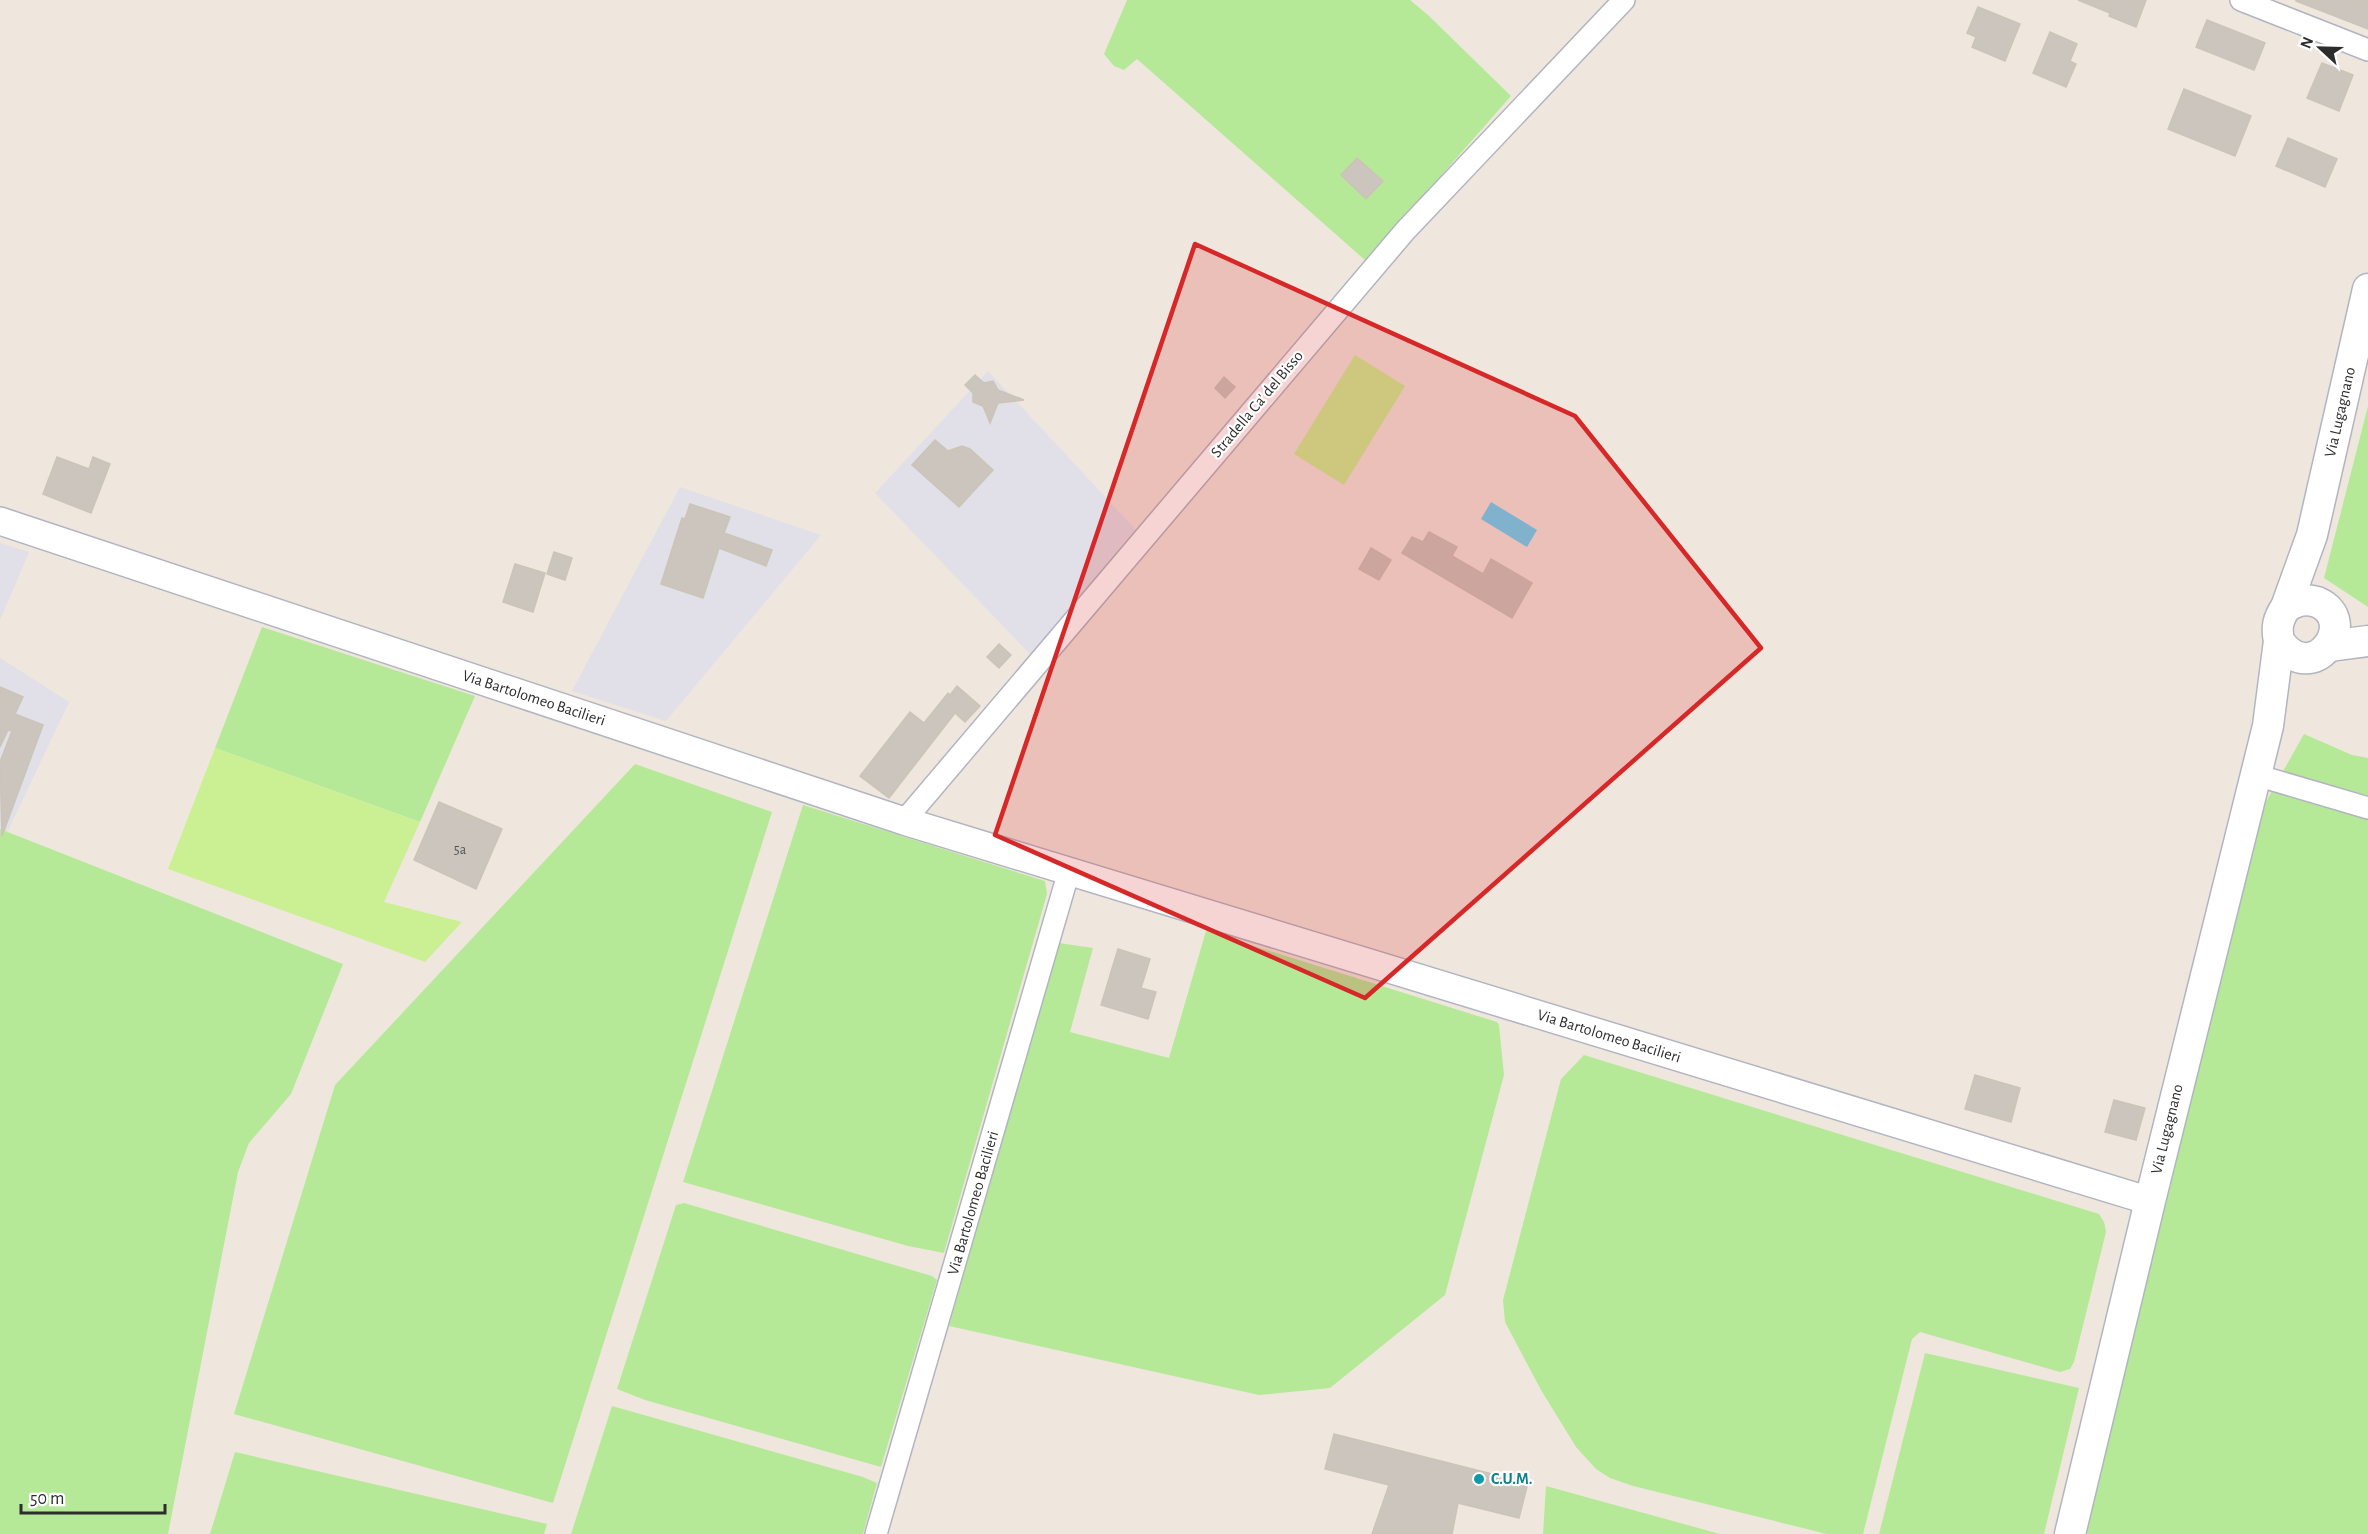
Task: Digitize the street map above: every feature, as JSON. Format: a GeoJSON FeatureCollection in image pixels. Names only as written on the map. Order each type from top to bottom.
{"type":"FeatureCollection","features":[{"type":"Feature","properties":{"kind":"main road","name":"Via Lugagnano"},"geometry":{"type":"LineString","coordinates":[[2070,1534],[2268,726],[2279,641],[2277,629],[2279,617],[2286,608],[2312,535],[2368,289]]}},
{"type":"Feature","properties":{"kind":"main road","name":"Via Lugagnano"},"geometry":{"type":"LineString","coordinates":[[2268,726],[2323,633],[2312,535]]}},
{"type":"Feature","properties":{"kind":"main road"},"geometry":{"type":"LineString","coordinates":[[2286,608],[2303,600],[2323,633],[2368,641]]}},
{"type":"Feature","properties":{"kind":"main road"},"geometry":{"type":"LineString","coordinates":[[2279,641],[2291,654],[2323,633],[2368,631]]}},
{"type":"Feature","properties":{"kind":"street","name":"Stradella Ca' del Bisso"},"geometry":{"type":"LineString","coordinates":[[904,821],[1405,231],[1624,0]]}},
{"type":"Feature","properties":{"kind":"street"},"geometry":{"type":"LineString","coordinates":[[2241,0],[2368,50]]}},
{"type":"Feature","properties":{"kind":"street","name":"Via Bartolomeo Bacilieri"},"geometry":{"type":"LineString","coordinates":[[0,521],[904,821],[2150,1201]]}},
{"type":"Feature","properties":{"kind":"street"},"geometry":{"type":"LineString","coordinates":[[2256,775],[2368,808]]}},
{"type":"Feature","properties":{"kind":"street","name":"Via Bartolomeo Bacilieri"},"geometry":{"type":"LineString","coordinates":[[876,1534],[1069,871]]}},
{"type":"Feature","properties":{"kind":"highlighted area"},"geometry":{"type":"Polygon","coordinates":[[[1195,244],[1575,416],[1761,648],[1365,998],[995,835],[1195,244]]]}},
{"type":"Feature","properties":{"kind":"shaded area"},"geometry":{"type":"Polygon","coordinates":[[[988,371],[1138,532],[1031,655],[875,493],[988,371]]]}},
{"type":"Feature","properties":{"kind":"shaded area"},"geometry":{"type":"Polygon","coordinates":[[[680,487],[821,535],[666,721],[572,691],[680,487]]]}},
{"type":"Feature","properties":{"kind":"shaded area"},"geometry":{"type":"Polygon","coordinates":[[[0,543],[29,552],[0,620],[0,543]]]}},
{"type":"Feature","properties":{"kind":"shaded area"},"geometry":{"type":"Polygon","coordinates":[[[0,658],[69,702],[5,837],[0,835],[0,658]]]}},
{"type":"Feature","properties":{"kind":"green space"},"geometry":{"type":"Polygon","coordinates":[[[1127,0],[1410,0],[1511,96],[1366,261],[1137,59],[1124,70],[1114,66],[1104,54],[1127,0]]]}},
{"type":"Feature","properties":{"kind":"green space"},"geometry":{"type":"Polygon","coordinates":[[[1355,355],[1405,386],[1344,485],[1294,454],[1355,355]]]}},
{"type":"Feature","properties":{"kind":"green space"},"geometry":{"type":"Polygon","coordinates":[[[2368,406],[2368,607],[2324,578],[2368,406]]]}},
{"type":"Feature","properties":{"kind":"green space"},"geometry":{"type":"Polygon","coordinates":[[[262,627],[475,696],[420,822],[215,748],[262,627]]]}},
{"type":"Feature","properties":{"kind":"green space"},"geometry":{"type":"Polygon","coordinates":[[[2304,734],[2352,755],[2368,758],[2368,1534],[2079,1534],[2250,830],[2304,734]]]}},
{"type":"Feature","properties":{"kind":"green space"},"geometry":{"type":"Polygon","coordinates":[[[215,748],[420,822],[384,902],[462,922],[425,962],[168,869],[215,748]]]}},
{"type":"Feature","properties":{"kind":"green space"},"geometry":{"type":"Polygon","coordinates":[[[635,764],[772,812],[553,1503],[234,1414],[335,1085],[635,764]]]}},
{"type":"Feature","properties":{"kind":"green space"},"geometry":{"type":"Polygon","coordinates":[[[803,805],[1045,881],[1047,894],[944,1253],[908,1246],[683,1182],[803,805]]]}},
{"type":"Feature","properties":{"kind":"green space"},"geometry":{"type":"Polygon","coordinates":[[[0,829],[343,964],[291,1094],[249,1143],[238,1172],[168,1534],[0,1534],[0,829]]]}},
{"type":"Feature","properties":{"kind":"green space"},"geometry":{"type":"Polygon","coordinates":[[[1206,931],[1497,1022],[1499,1025],[1504,1075],[1445,1295],[1330,1388],[1259,1395],[949,1326],[1059,943],[1093,948],[1070,1032],[1169,1058],[1206,931]]]}},
{"type":"Feature","properties":{"kind":"green space"},"geometry":{"type":"Polygon","coordinates":[[[1584,1055],[2099,1214],[2106,1232],[2074,1362],[2070,1369],[2060,1372],[1920,1332],[1912,1339],[1863,1534],[1827,1534],[1633,1486],[1610,1478],[1596,1469],[1576,1447],[1541,1390],[1505,1322],[1503,1300],[1561,1079],[1584,1055]]]}},
{"type":"Feature","properties":{"kind":"green space"},"geometry":{"type":"Polygon","coordinates":[[[684,1203],[932,1276],[937,1280],[881,1467],[645,1400],[617,1389],[676,1205],[684,1203]]]}},
{"type":"Feature","properties":{"kind":"green space"},"geometry":{"type":"Polygon","coordinates":[[[1925,1353],[2079,1388],[2044,1534],[1879,1534],[1925,1353]]]}},
{"type":"Feature","properties":{"kind":"green space"},"geometry":{"type":"Polygon","coordinates":[[[612,1406],[863,1477],[877,1483],[863,1534],[571,1534],[612,1406]]]}},
{"type":"Feature","properties":{"kind":"green space"},"geometry":{"type":"Polygon","coordinates":[[[235,1452],[547,1524],[544,1534],[210,1534],[235,1452]]]}},
{"type":"Feature","properties":{"kind":"green space"},"geometry":{"type":"Polygon","coordinates":[[[1546,1486],[1720,1534],[1543,1534],[1546,1486]]]}},
{"type":"Feature","properties":{"kind":"water"},"geometry":{"type":"Polygon","coordinates":[[[1491,502],[1537,530],[1527,547],[1481,519],[1491,502]]]}},
{"type":"Feature","properties":{"kind":"building"},"geometry":{"type":"Polygon","coordinates":[[[2078,0],[2146,0],[2136,27],[2078,0]]]}},
{"type":"Feature","properties":{"kind":"building"},"geometry":{"type":"Polygon","coordinates":[[[2368,0],[2368,29],[2296,1],[2368,0]]]}},
{"type":"Feature","properties":{"kind":"building"},"geometry":{"type":"Polygon","coordinates":[[[1978,7],[2020,24],[2005,61],[1972,47],[1976,37],[1967,33],[1978,7]]]}},
{"type":"Feature","properties":{"kind":"building"},"geometry":{"type":"Polygon","coordinates":[[[2207,20],[2265,43],[2254,70],[2196,47],[2207,20]]]}},
{"type":"Feature","properties":{"kind":"building"},"geometry":{"type":"Polygon","coordinates":[[[2050,32],[2077,44],[2070,61],[2076,64],[2066,87],[2033,73],[2050,32]]]}},
{"type":"Feature","properties":{"kind":"building"},"geometry":{"type":"Polygon","coordinates":[[[2322,63],[2353,75],[2339,111],[2307,98],[2322,63]]]}},
{"type":"Feature","properties":{"kind":"building"},"geometry":{"type":"Polygon","coordinates":[[[2184,89],[2251,116],[2235,156],[2168,129],[2184,89]]]}},
{"type":"Feature","properties":{"kind":"building"},"geometry":{"type":"Polygon","coordinates":[[[2288,138],[2337,159],[2325,187],[2276,166],[2288,138]]]}},
{"type":"Feature","properties":{"kind":"building"},"geometry":{"type":"Polygon","coordinates":[[[1357,158],[1383,181],[1366,199],[1341,175],[1357,158]]]}},
{"type":"Feature","properties":{"kind":"building"},"geometry":{"type":"Polygon","coordinates":[[[975,375],[984,383],[993,381],[998,390],[1024,400],[998,403],[990,423],[983,406],[973,402],[973,393],[965,385],[975,375]]]}},
{"type":"Feature","properties":{"kind":"building"},"geometry":{"type":"Polygon","coordinates":[[[1224,377],[1235,387],[1225,398],[1215,388],[1224,377]]]}},
{"type":"Feature","properties":{"kind":"building"},"geometry":{"type":"Polygon","coordinates":[[[935,440],[948,451],[962,446],[970,449],[993,470],[959,507],[912,465],[935,440]]]}},
{"type":"Feature","properties":{"kind":"building"},"geometry":{"type":"Polygon","coordinates":[[[57,457],[89,469],[93,457],[110,464],[91,513],[43,494],[57,457]]]}},
{"type":"Feature","properties":{"kind":"building"},"geometry":{"type":"Polygon","coordinates":[[[690,504],[730,517],[724,533],[772,550],[766,566],[719,548],[703,598],[661,584],[682,518],[685,519],[690,504]]]}},
{"type":"Feature","properties":{"kind":"building"},"geometry":{"type":"Polygon","coordinates":[[[1429,532],[1457,547],[1452,556],[1483,574],[1491,559],[1532,583],[1512,618],[1402,553],[1412,537],[1423,542],[1429,532]]]}},
{"type":"Feature","properties":{"kind":"building"},"geometry":{"type":"Polygon","coordinates":[[[1371,548],[1391,560],[1379,580],[1359,569],[1371,548]]]}},
{"type":"Feature","properties":{"kind":"building"},"geometry":{"type":"Polygon","coordinates":[[[554,552],[572,558],[565,580],[547,574],[554,552]]]}},
{"type":"Feature","properties":{"kind":"building"},"geometry":{"type":"Polygon","coordinates":[[[515,564],[545,573],[533,612],[503,602],[515,564]]]}},
{"type":"Feature","properties":{"kind":"building"},"geometry":{"type":"Polygon","coordinates":[[[999,644],[1011,655],[999,668],[987,657],[999,644]]]}},
{"type":"Feature","properties":{"kind":"building"},"geometry":{"type":"Polygon","coordinates":[[[957,686],[980,706],[965,722],[955,713],[889,798],[860,776],[910,712],[924,723],[948,693],[950,695],[957,686]]]}},
{"type":"Feature","properties":{"kind":"building"},"geometry":{"type":"Polygon","coordinates":[[[0,687],[23,697],[15,714],[43,725],[2,836],[0,762],[12,731],[8,730],[0,747],[0,687]]]}},
{"type":"Feature","properties":{"kind":"building"},"geometry":{"type":"Polygon","coordinates":[[[439,802],[502,829],[476,889],[414,860],[439,802]]]}},
{"type":"Feature","properties":{"kind":"building"},"geometry":{"type":"Polygon","coordinates":[[[1118,949],[1150,959],[1141,988],[1156,992],[1148,1019],[1101,1005],[1118,949]]]}},
{"type":"Feature","properties":{"kind":"building"},"geometry":{"type":"Polygon","coordinates":[[[1975,1075],[2020,1088],[2011,1122],[1965,1109],[1975,1075]]]}},
{"type":"Feature","properties":{"kind":"building"},"geometry":{"type":"Polygon","coordinates":[[[2114,1100],[2145,1108],[2136,1140],[2105,1132],[2114,1100]]]}},
{"type":"Feature","properties":{"kind":"building"},"geometry":{"type":"Polygon","coordinates":[[[1334,1434],[1528,1483],[1519,1518],[1458,1503],[1452,1534],[1372,1534],[1389,1485],[1325,1469],[1334,1434]]]}},
{"type":"Feature","properties":{"kind":"place","name":"C.U.M."},"geometry":{"type":"Point","coordinates":[1479,1479]}}]}
